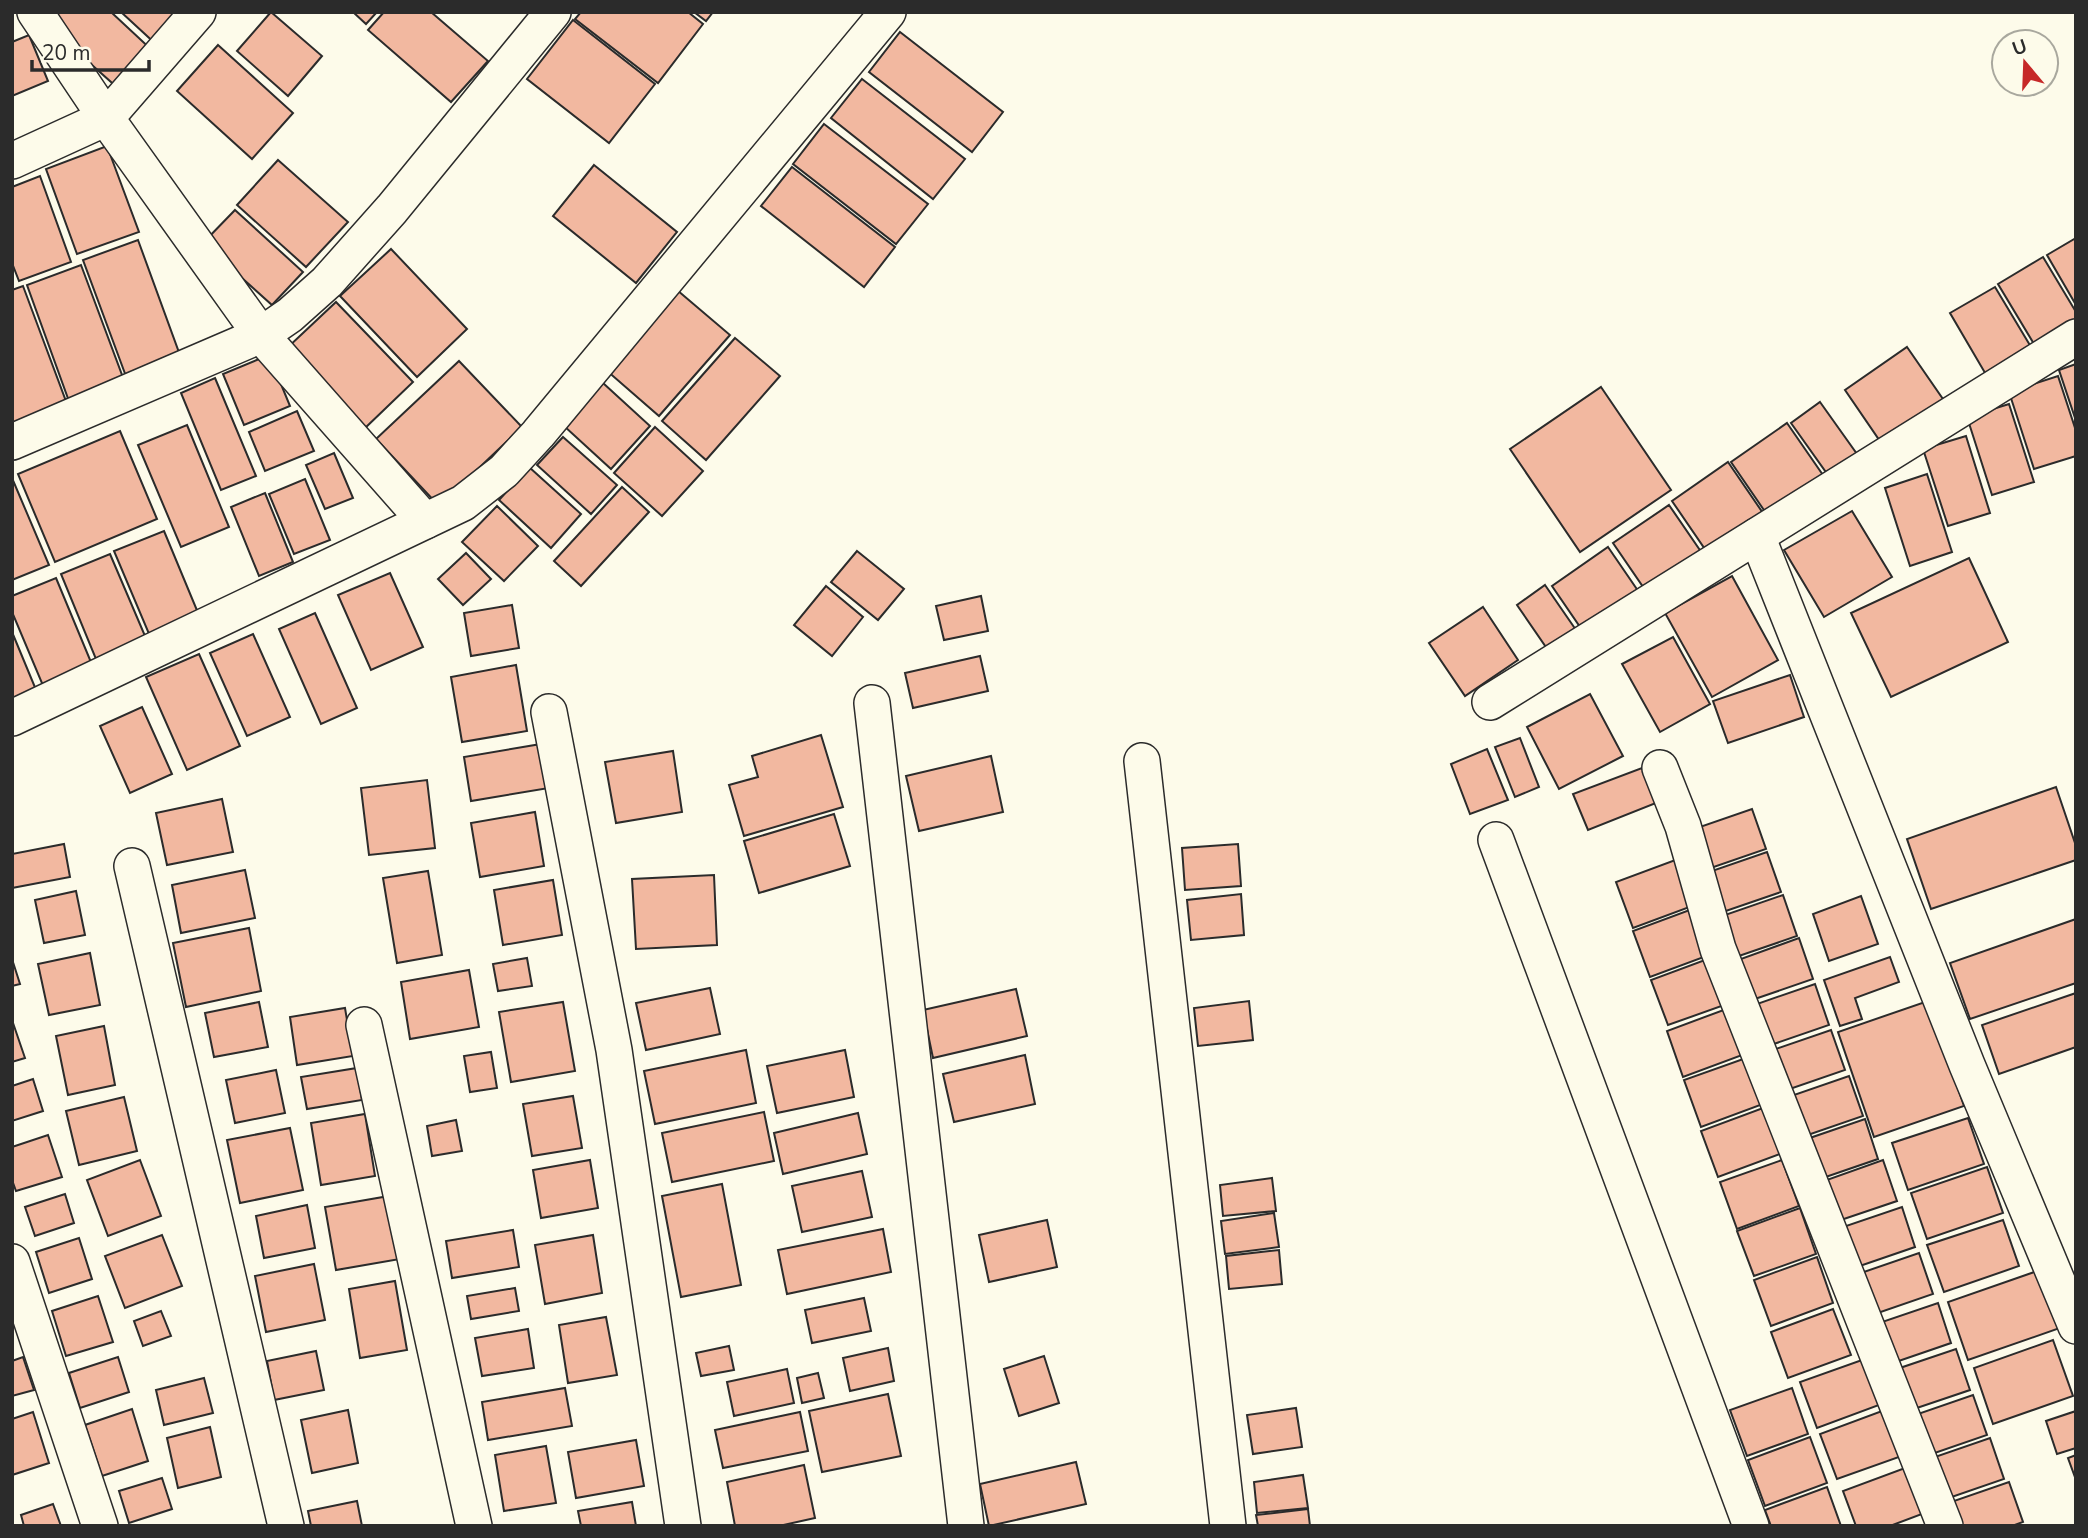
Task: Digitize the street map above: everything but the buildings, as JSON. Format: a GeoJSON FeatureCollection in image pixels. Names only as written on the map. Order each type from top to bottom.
{"type":"FeatureCollection","features":[{"type":"Feature","properties":{"kind":"street"},"geometry":{"type":"LineString","coordinates":[[35,12],[106,118],[261,335],[425,521]]}},
{"type":"Feature","properties":{"kind":"street"},"geometry":{"type":"LineString","coordinates":[[12,161],[106,118],[198,12]]}},
{"type":"Feature","properties":{"kind":"street"},"geometry":{"type":"LineString","coordinates":[[12,442],[261,335],[290,315],[327,282],[392,209],[553,12]]}},
{"type":"Feature","properties":{"kind":"street"},"geometry":{"type":"LineString","coordinates":[[12,718],[463,503],[504,471],[538,434],[888,12]]}},
{"type":"Feature","properties":{"kind":"street"},"geometry":{"type":"LineString","coordinates":[[1490,702],[2076,337]]}},
{"type":"Feature","properties":{"kind":"street"},"geometry":{"type":"LineString","coordinates":[[1757,536],[1962,1052],[2076,1326]]}},
{"type":"Feature","properties":{"kind":"street"},"geometry":{"type":"LineString","coordinates":[[873,704],[965,1526]]}},
{"type":"Feature","properties":{"kind":"street"},"geometry":{"type":"LineString","coordinates":[[549,712],[614,1050],[683,1526]]}},
{"type":"Feature","properties":{"kind":"street"},"geometry":{"type":"LineString","coordinates":[[1142,761],[1228,1526]]}},
{"type":"Feature","properties":{"kind":"street"},"geometry":{"type":"LineString","coordinates":[[1660,768],[1684,826],[1718,949],[1945,1526]]}},
{"type":"Feature","properties":{"kind":"street"},"geometry":{"type":"LineString","coordinates":[[1496,840],[1751,1526]]}},
{"type":"Feature","properties":{"kind":"street"},"geometry":{"type":"LineString","coordinates":[[132,866],[286,1526]]}},
{"type":"Feature","properties":{"kind":"street"},"geometry":{"type":"LineString","coordinates":[[364,1026],[474,1526]]}},
{"type":"Feature","properties":{"kind":"street"},"geometry":{"type":"LineString","coordinates":[[12,1262],[100,1526]]}}]}
